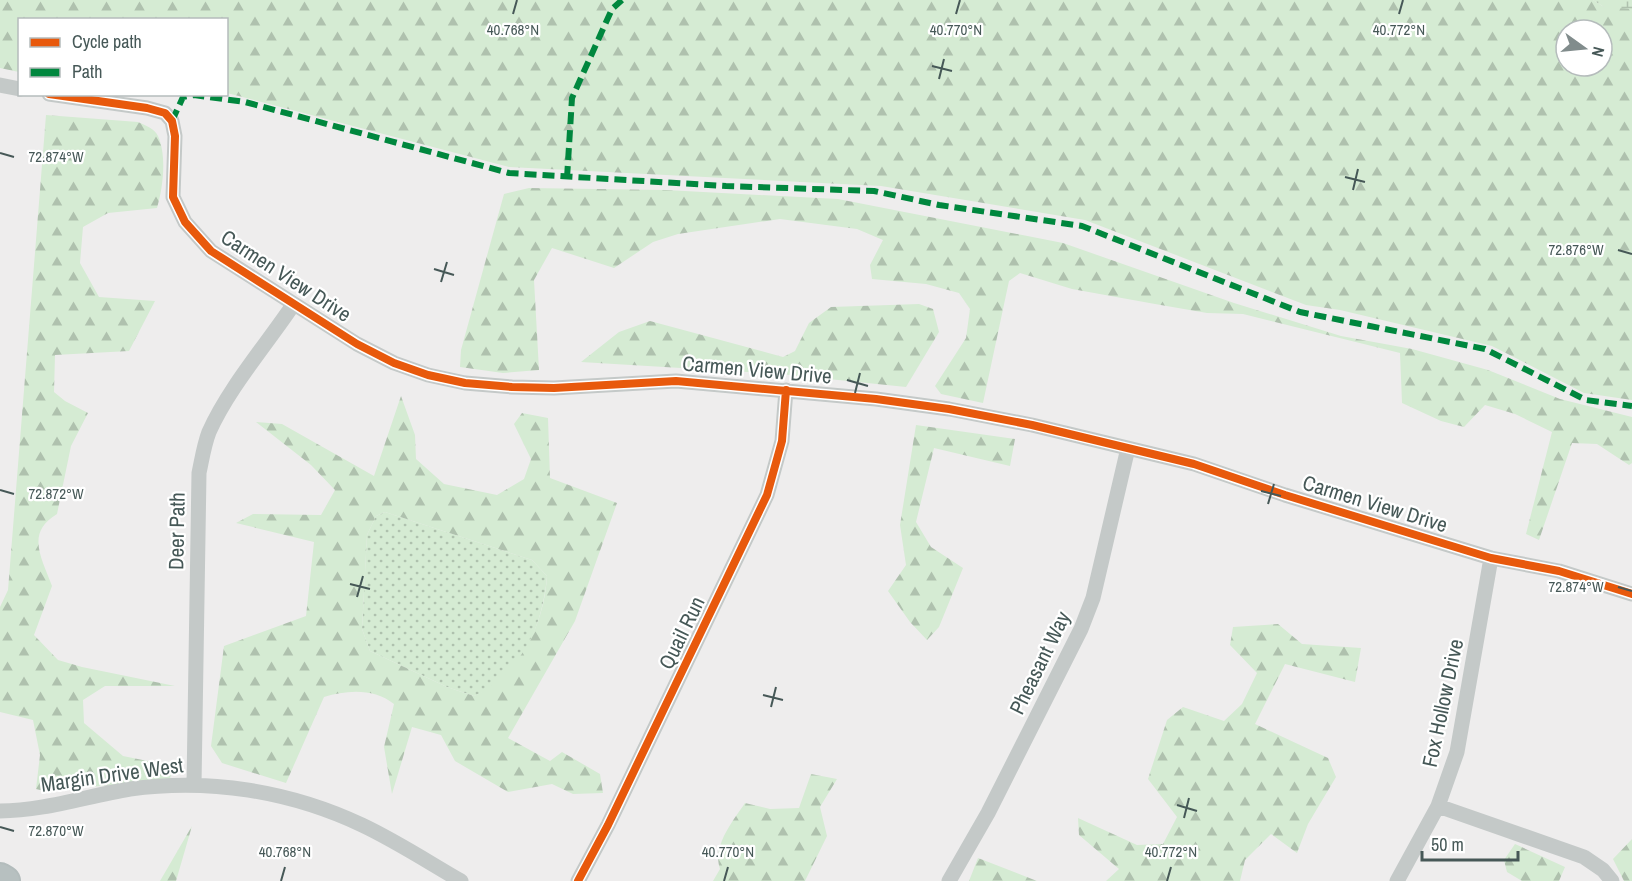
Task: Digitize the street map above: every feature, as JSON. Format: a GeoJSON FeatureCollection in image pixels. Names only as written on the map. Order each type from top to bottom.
{"type":"FeatureCollection","features":[{"type":"Feature","properties":{"kind":"highway"},"geometry":{"type":"LineString","coordinates":[[0,878],[5,881]]}},
{"type":"Feature","properties":{"kind":"street"},"geometry":{"type":"LineString","coordinates":[[0,85],[18,89]]}},
{"type":"Feature","properties":{"kind":"street","name":"Carmen View Drive"},"geometry":{"type":"LineString","coordinates":[[63,96],[147,108],[165,113],[172,121],[175,136],[173,197],[184,222],[211,251],[293,305],[394,363],[428,375],[465,382],[554,388],[676,381],[786,390],[949,409],[1032,425],[1232,476],[1285,495],[1491,558],[1559,571],[1632,594]]}},
{"type":"Feature","properties":{"kind":"street","name":"Deer Path"},"geometry":{"type":"LineString","coordinates":[[194,785],[199,473],[203,453],[208,434],[219,413],[293,305]]}},
{"type":"Feature","properties":{"kind":"street","name":"Quail Run"},"geometry":{"type":"LineString","coordinates":[[578,881],[608,825],[767,495],[782,441],[786,390]]}},
{"type":"Feature","properties":{"kind":"street","name":"Pheasant Way"},"geometry":{"type":"LineString","coordinates":[[949,881],[999,791],[1081,629],[1093,598],[1128,448]]}},
{"type":"Feature","properties":{"kind":"street","name":"Fox Hollow Drive"},"geometry":{"type":"LineString","coordinates":[[1397,881],[1438,806],[1454,762],[1465,717],[1491,558]]}},
{"type":"Feature","properties":{"kind":"street","name":"Margin Drive West"},"geometry":{"type":"LineString","coordinates":[[0,811],[132,789],[194,785],[253,791],[294,799],[325,809],[364,826],[461,881]]}},
{"type":"Feature","properties":{"kind":"street"},"geometry":{"type":"LineString","coordinates":[[1438,806],[1584,857],[1603,870],[1612,881]]}},
{"type":"Feature","properties":{"kind":"green space"},"geometry":{"type":"Polygon","coordinates":[[[0,0],[1593,0],[1604,7],[1632,0],[1632,400],[1584,393],[1492,346],[1340,310],[1306,305],[1085,220],[881,186],[509,167],[228,93],[228,18],[18,18],[18,72],[0,68],[0,0]]]}},
{"type":"Feature","properties":{"kind":"green space"},"geometry":{"type":"Polygon","coordinates":[[[1593,0],[1632,0],[1632,9],[1604,7],[1593,0]]]}},
{"type":"Feature","properties":{"kind":"green space"},"geometry":{"type":"Polygon","coordinates":[[[46,115],[138,122],[150,127],[157,134],[161,144],[162,182],[157,208],[108,213],[83,227],[80,263],[99,297],[155,301],[129,351],[55,355],[54,392],[65,401],[88,413],[71,446],[57,514],[41,529],[39,547],[52,586],[34,635],[58,660],[175,686],[105,686],[83,700],[84,723],[123,756],[172,766],[170,780],[44,791],[36,789],[40,755],[33,720],[0,712],[0,607],[8,590],[46,115]]]}},
{"type":"Feature","properties":{"kind":"green space"},"geometry":{"type":"Polygon","coordinates":[[[529,188],[666,190],[838,199],[1063,243],[1234,303],[1341,336],[1412,349],[1488,370],[1560,399],[1632,417],[1632,463],[1629,465],[1597,444],[1572,443],[1539,540],[1526,534],[1552,432],[1515,414],[1485,405],[1464,427],[1441,421],[1402,403],[1400,353],[1243,314],[1207,313],[1072,289],[1020,273],[1009,281],[983,403],[941,394],[935,386],[966,338],[970,309],[959,293],[926,284],[872,279],[870,265],[883,240],[857,229],[780,219],[678,234],[653,242],[614,268],[552,248],[534,280],[539,370],[503,373],[460,367],[461,350],[504,194],[529,188]]]}},
{"type":"Feature","properties":{"kind":"green space"},"geometry":{"type":"Polygon","coordinates":[[[919,304],[933,309],[939,332],[906,387],[780,374],[581,362],[619,332],[650,321],[783,357],[795,351],[809,323],[831,307],[919,304]]]}},
{"type":"Feature","properties":{"kind":"green space"},"geometry":{"type":"Polygon","coordinates":[[[401,396],[415,435],[416,459],[444,484],[497,495],[524,479],[531,459],[514,424],[522,413],[548,418],[550,478],[617,503],[575,621],[508,738],[550,761],[562,752],[600,774],[603,793],[573,794],[552,784],[508,792],[455,761],[441,735],[412,727],[392,794],[384,747],[394,704],[378,695],[360,692],[324,697],[286,783],[222,763],[211,746],[224,646],[306,616],[314,542],[236,523],[253,514],[321,515],[335,490],[311,465],[256,422],[282,424],[374,476],[401,396]],[[385,512],[376,516],[367,535],[362,629],[370,651],[447,687],[474,696],[490,687],[516,662],[534,630],[541,613],[547,576],[532,560],[385,512]]]}},
{"type":"Feature","properties":{"kind":"green space"},"geometry":{"type":"Polygon","coordinates":[[[916,425],[1015,439],[1010,466],[934,448],[916,522],[931,547],[963,568],[939,627],[927,640],[910,622],[888,591],[906,565],[900,525],[916,425]]]}},
{"type":"Feature","properties":{"kind":"green space"},"geometry":{"type":"Polygon","coordinates":[[[385,512],[532,560],[547,576],[542,606],[532,637],[517,664],[495,686],[474,696],[447,687],[370,651],[362,629],[367,535],[376,516],[385,512]]]}},
{"type":"Feature","properties":{"kind":"green space"},"geometry":{"type":"Polygon","coordinates":[[[1278,624],[1302,644],[1361,648],[1355,682],[1285,664],[1255,724],[1328,758],[1336,777],[1308,824],[1297,853],[1271,834],[1245,860],[1240,881],[1106,881],[1119,869],[1079,835],[1078,818],[1137,845],[1163,844],[1177,817],[1148,779],[1167,720],[1183,707],[1224,721],[1242,704],[1257,673],[1230,645],[1233,627],[1278,624]]]}},
{"type":"Feature","properties":{"kind":"green space"},"geometry":{"type":"Polygon","coordinates":[[[811,774],[837,779],[820,807],[827,836],[805,881],[713,881],[720,869],[718,860],[721,843],[745,803],[770,809],[799,808],[811,774]]]}},
{"type":"Feature","properties":{"kind":"green space"},"geometry":{"type":"Polygon","coordinates":[[[192,826],[176,881],[160,881],[192,826]]]}},
{"type":"Feature","properties":{"kind":"green space"},"geometry":{"type":"Polygon","coordinates":[[[1632,839],[1632,881],[1624,881],[1613,859],[1632,839]]]}},
{"type":"Feature","properties":{"kind":"green space"},"geometry":{"type":"Polygon","coordinates":[[[1515,844],[1565,867],[1559,881],[1522,881],[1507,872],[1504,860],[1515,844]]]}},
{"type":"Feature","properties":{"kind":"green space"},"geometry":{"type":"Polygon","coordinates":[[[978,858],[1037,881],[969,881],[978,858]]]}},
{"type":"Feature","properties":{"kind":"marked path"},"geometry":{"type":"LineString","coordinates":[[567,178],[572,98],[612,9],[622,0]]}},
{"type":"Feature","properties":{"kind":"marked path"},"geometry":{"type":"LineString","coordinates":[[172,121],[183,97],[188,96]]}},
{"type":"Feature","properties":{"kind":"marked path"},"geometry":{"type":"LineString","coordinates":[[201,96],[245,102],[509,173],[726,186],[874,191],[939,205],[1082,226],[1300,312],[1485,349],[1586,400],[1632,406]]}},
{"type":"Feature","properties":{"kind":"cycle path"},"geometry":{"type":"LineString","coordinates":[[63,96],[147,108],[165,113],[172,121],[175,136],[173,197],[185,222],[211,251],[357,344],[394,363],[428,375],[465,383],[512,387],[554,388],[676,381],[876,399],[949,409],[1032,425],[1194,464],[1285,495],[1491,558],[1559,571],[1632,594]]}},
{"type":"Feature","properties":{"kind":"cycle path"},"geometry":{"type":"LineString","coordinates":[[578,881],[608,825],[767,495],[782,441],[786,390]]}}]}
